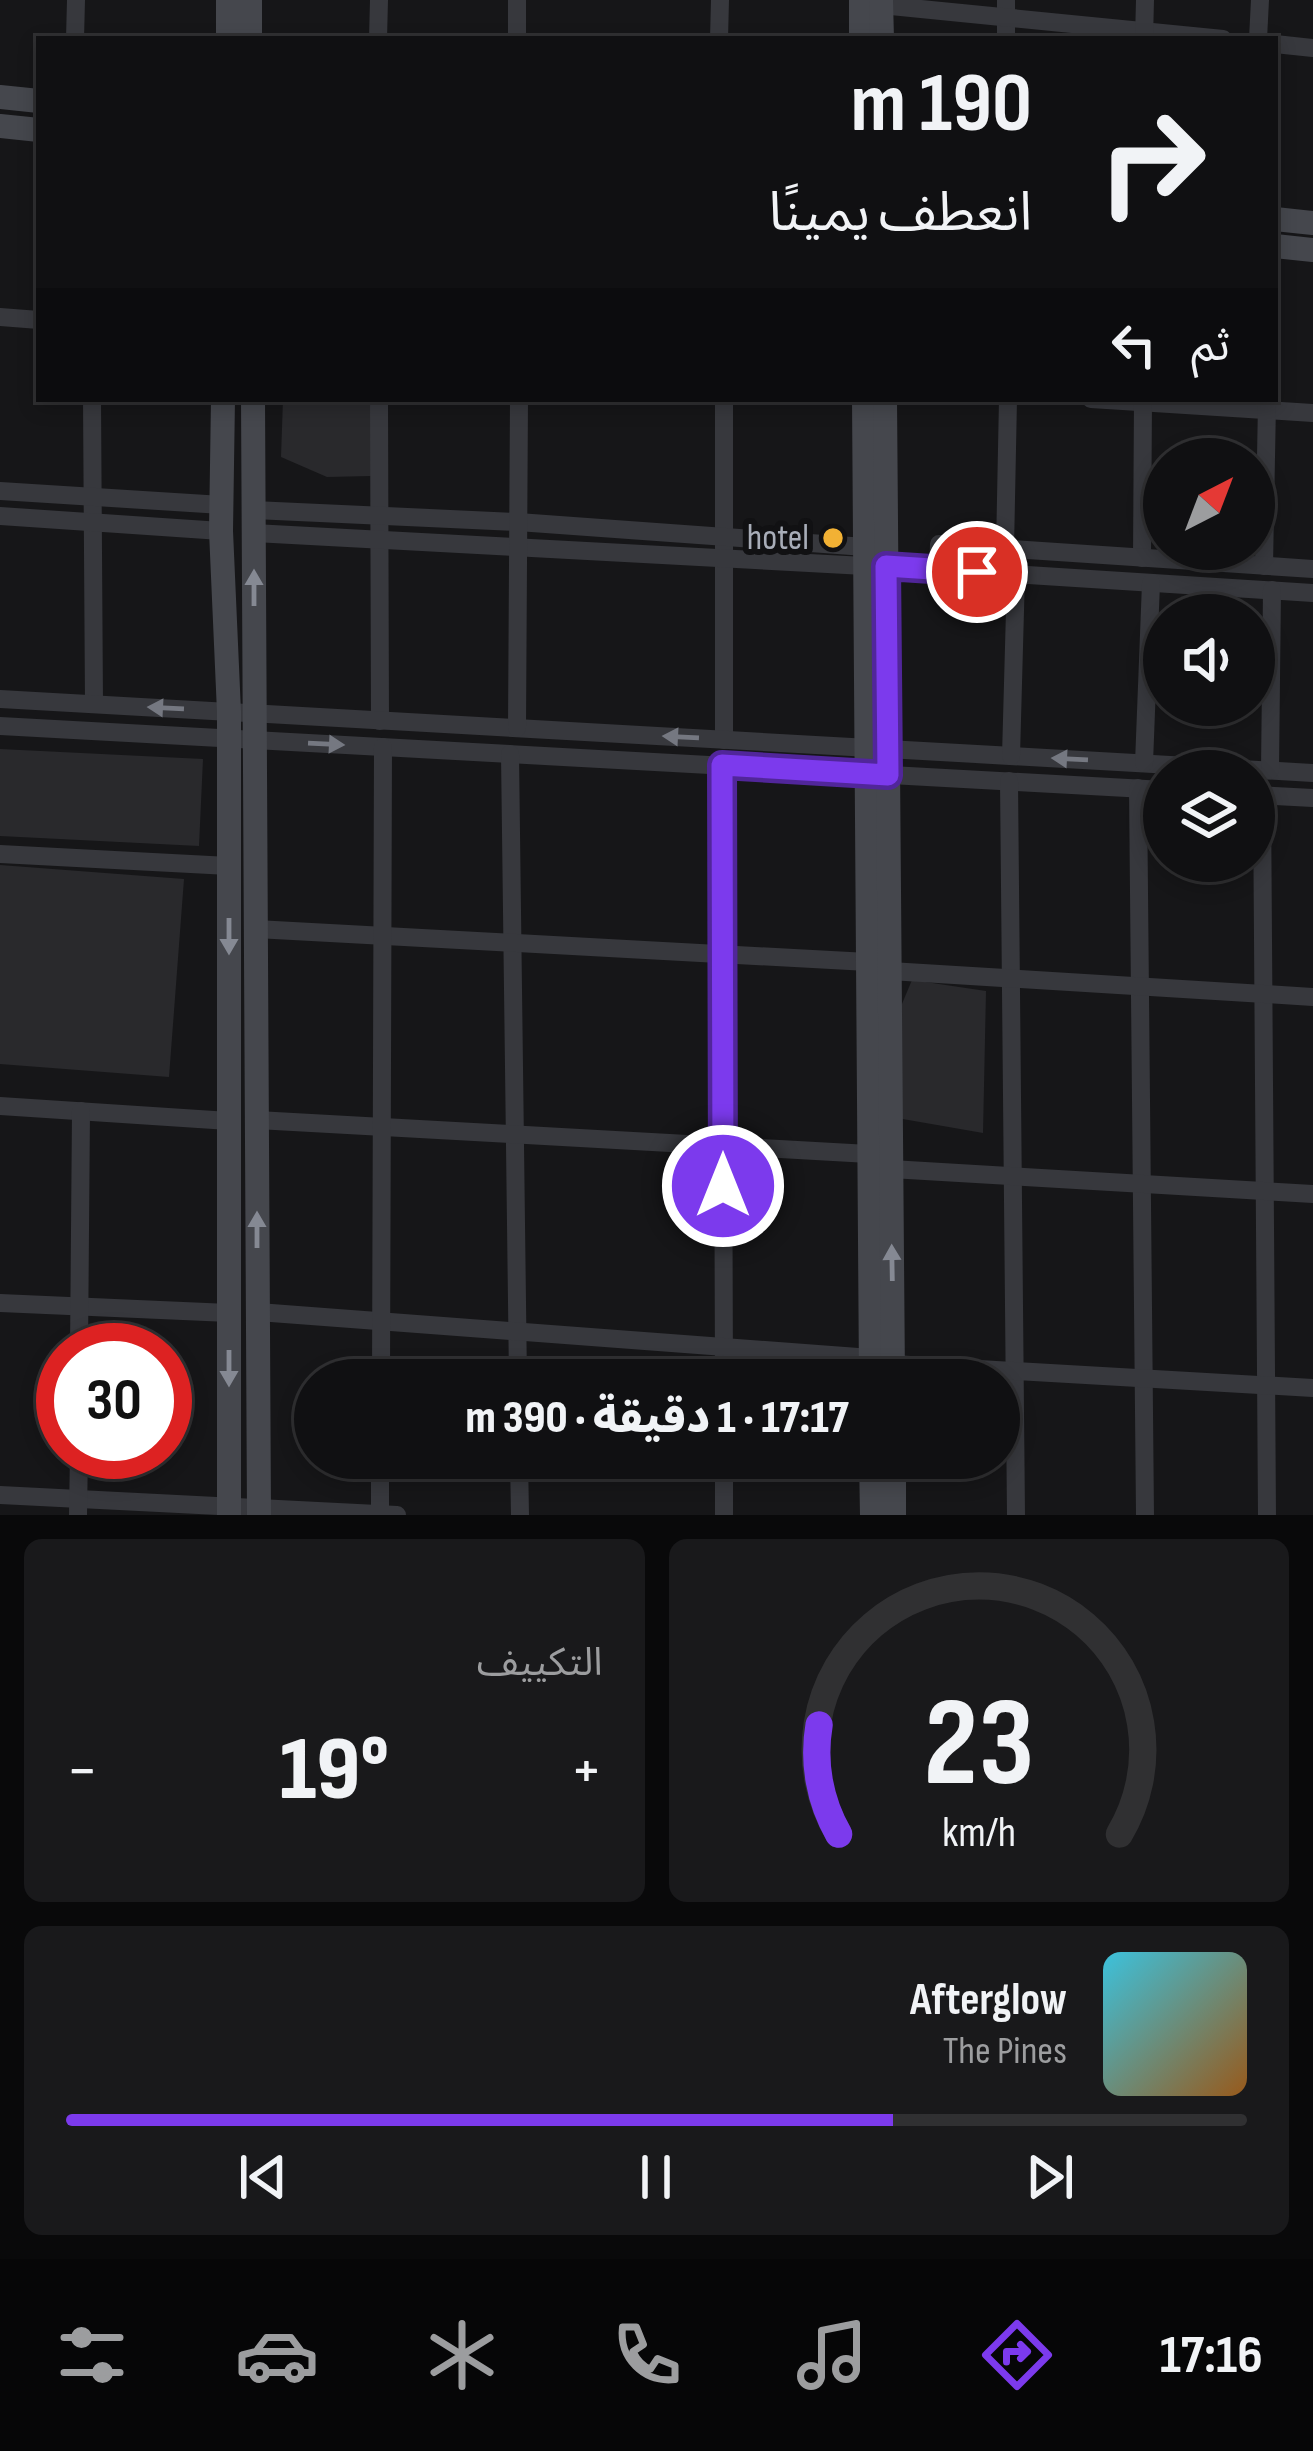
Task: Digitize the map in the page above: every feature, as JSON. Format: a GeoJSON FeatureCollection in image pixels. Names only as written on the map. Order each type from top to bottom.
{"type":"FeatureCollection","features":[{"type":"Feature","properties":{"kind":"main road"},"geometry":{"type":"LineString","coordinates":[[228,0],[228,36]]}},
{"type":"Feature","properties":{"kind":"main road"},"geometry":{"type":"LineString","coordinates":[[250,0],[250,36]]}},
{"type":"Feature","properties":{"kind":"main road"},"geometry":{"type":"LineString","coordinates":[[862,36],[874,2]]}},
{"type":"Feature","properties":{"kind":"main road"},"geometry":{"type":"LineString","coordinates":[[874,2],[881,36]]}},
{"type":"Feature","properties":{"kind":"main road"},"geometry":{"type":"LineString","coordinates":[[0,98],[36,101]]}},
{"type":"Feature","properties":{"kind":"main road"},"geometry":{"type":"LineString","coordinates":[[0,126],[36,130]]}},
{"type":"Feature","properties":{"kind":"main road"},"geometry":{"type":"LineString","coordinates":[[1278,219],[1313,223]]}},
{"type":"Feature","properties":{"kind":"main road"},"geometry":{"type":"LineString","coordinates":[[1278,246],[1313,250]]}},
{"type":"Feature","properties":{"kind":"main road"},"geometry":{"type":"LineString","coordinates":[[224,402],[221,518],[242,713],[255,740],[259,1512]]}},
{"type":"Feature","properties":{"kind":"main road"},"geometry":{"type":"LineString","coordinates":[[229,1511],[229,738],[242,713],[253,521],[253,402]]}},
{"type":"Feature","properties":{"kind":"main road"},"geometry":{"type":"LineString","coordinates":[[864,402],[872,560],[879,967],[891,1169],[883,1359]]}},
{"type":"Feature","properties":{"kind":"main road"},"geometry":{"type":"LineString","coordinates":[[872,560],[885,402]]}},
{"type":"Feature","properties":{"kind":"main road"},"geometry":{"type":"LineString","coordinates":[[879,967],[869,1154],[881,1359]]}},
{"type":"Feature","properties":{"kind":"main road"},"geometry":{"type":"LineString","coordinates":[[871,1479],[872,1515]]}},
{"type":"Feature","properties":{"kind":"main road"},"geometry":{"type":"LineString","coordinates":[[894,1479],[894,1515]]}},
{"type":"Feature","properties":{"kind":"street"},"geometry":{"type":"LineString","coordinates":[[75,36],[76,0]]}},
{"type":"Feature","properties":{"kind":"street"},"geometry":{"type":"LineString","coordinates":[[378,36],[379,0]]}},
{"type":"Feature","properties":{"kind":"street"},"geometry":{"type":"LineString","coordinates":[[517,0],[517,36]]}},
{"type":"Feature","properties":{"kind":"street"},"geometry":{"type":"LineString","coordinates":[[719,36],[720,0]]}},
{"type":"Feature","properties":{"kind":"street"},"geometry":{"type":"LineString","coordinates":[[874,2],[1005,9],[1144,35],[1145,0]]}},
{"type":"Feature","properties":{"kind":"street"},"geometry":{"type":"LineString","coordinates":[[1258,36],[1260,0]]}},
{"type":"Feature","properties":{"kind":"street"},"geometry":{"type":"LineString","coordinates":[[1278,44],[1313,48]]}},
{"type":"Feature","properties":{"kind":"street"},"geometry":{"type":"LineString","coordinates":[[0,317],[36,320]]}},
{"type":"Feature","properties":{"kind":"street"},"geometry":{"type":"LineString","coordinates":[[92,402],[94,704]]}},
{"type":"Feature","properties":{"kind":"street"},"geometry":{"type":"LineString","coordinates":[[379,402],[380,721]]}},
{"type":"Feature","properties":{"kind":"street"},"geometry":{"type":"LineString","coordinates":[[517,728],[519,402]]}},
{"type":"Feature","properties":{"kind":"street"},"geometry":{"type":"LineString","coordinates":[[724,402],[724,740]]}},
{"type":"Feature","properties":{"kind":"street"},"geometry":{"type":"LineString","coordinates":[[1005,549],[1008,402]]}},
{"type":"Feature","properties":{"kind":"street"},"geometry":{"type":"LineString","coordinates":[[938,569],[938,544],[1142,558],[1143,402]]}},
{"type":"Feature","properties":{"kind":"street"},"geometry":{"type":"LineString","coordinates":[[1184,402],[1267,404],[1313,413]]}},
{"type":"Feature","properties":{"kind":"street"},"geometry":{"type":"LineString","coordinates":[[1266,438],[1267,404]]}},
{"type":"Feature","properties":{"kind":"street"},"geometry":{"type":"LineString","coordinates":[[0,491],[92,497],[221,518]]}},
{"type":"Feature","properties":{"kind":"street"},"geometry":{"type":"LineString","coordinates":[[253,521],[380,514],[518,522],[724,536],[938,569],[1313,593]]}},
{"type":"Feature","properties":{"kind":"street"},"geometry":{"type":"LineString","coordinates":[[0,516],[92,523],[221,518]]}},
{"type":"Feature","properties":{"kind":"street"},"geometry":{"type":"LineString","coordinates":[[253,521],[380,538],[518,548],[724,559],[872,560]]}},
{"type":"Feature","properties":{"kind":"street"},"geometry":{"type":"LineString","coordinates":[[1275,567],[1313,569]]}},
{"type":"Feature","properties":{"kind":"street"},"geometry":{"type":"LineString","coordinates":[[1011,756],[1016,574]]}},
{"type":"Feature","properties":{"kind":"street"},"geometry":{"type":"LineString","coordinates":[[1145,750],[1151,583]]}},
{"type":"Feature","properties":{"kind":"street"},"geometry":{"type":"LineString","coordinates":[[1270,750],[1272,590]]}},
{"type":"Feature","properties":{"kind":"street"},"geometry":{"type":"LineString","coordinates":[[0,699],[724,740],[1010,781],[1143,788]]}},
{"type":"Feature","properties":{"kind":"street"},"geometry":{"type":"LineString","coordinates":[[0,725],[722,765],[1011,756],[1143,763]]}},
{"type":"Feature","properties":{"kind":"street"},"geometry":{"type":"LineString","coordinates":[[381,1359],[383,747]]}},
{"type":"Feature","properties":{"kind":"street"},"geometry":{"type":"LineString","coordinates":[[510,754],[518,1359]]}},
{"type":"Feature","properties":{"kind":"street"},"geometry":{"type":"LineString","coordinates":[[722,765],[724,1359]]}},
{"type":"Feature","properties":{"kind":"street"},"geometry":{"type":"LineString","coordinates":[[1275,770],[1313,773]]}},
{"type":"Feature","properties":{"kind":"street"},"geometry":{"type":"LineString","coordinates":[[1010,781],[1015,1359]]}},
{"type":"Feature","properties":{"kind":"street"},"geometry":{"type":"LineString","coordinates":[[1138,788],[1145,1515]]}},
{"type":"Feature","properties":{"kind":"street"},"geometry":{"type":"LineString","coordinates":[[1275,796],[1313,798]]}},
{"type":"Feature","properties":{"kind":"street"},"geometry":{"type":"LineString","coordinates":[[0,854],[229,866]]}},
{"type":"Feature","properties":{"kind":"street"},"geometry":{"type":"LineString","coordinates":[[1260,882],[1267,1515]]}},
{"type":"Feature","properties":{"kind":"street"},"geometry":{"type":"LineString","coordinates":[[256,929],[723,954],[1011,979],[1313,997]]}},
{"type":"Feature","properties":{"kind":"street"},"geometry":{"type":"LineString","coordinates":[[0,1106],[229,1121]]}},
{"type":"Feature","properties":{"kind":"street"},"geometry":{"type":"LineString","coordinates":[[80,1323],[81,1111]]}},
{"type":"Feature","properties":{"kind":"street"},"geometry":{"type":"LineString","coordinates":[[257,1120],[869,1154]]}},
{"type":"Feature","properties":{"kind":"street"},"geometry":{"type":"LineString","coordinates":[[891,1169],[1313,1193]]}},
{"type":"Feature","properties":{"kind":"street"},"geometry":{"type":"LineString","coordinates":[[0,1303],[229,1313]]}},
{"type":"Feature","properties":{"kind":"street"},"geometry":{"type":"LineString","coordinates":[[258,1312],[724,1347],[803,1359]]}},
{"type":"Feature","properties":{"kind":"street"},"geometry":{"type":"LineString","coordinates":[[1020,1371],[1313,1388]]}},
{"type":"Feature","properties":{"kind":"street"},"geometry":{"type":"LineString","coordinates":[[380,1479],[380,1515]]}},
{"type":"Feature","properties":{"kind":"street"},"geometry":{"type":"LineString","coordinates":[[519,1479],[520,1515]]}},
{"type":"Feature","properties":{"kind":"street"},"geometry":{"type":"LineString","coordinates":[[724,1479],[724,1515]]}},
{"type":"Feature","properties":{"kind":"street"},"geometry":{"type":"LineString","coordinates":[[1016,1479],[1016,1515]]}},
{"type":"Feature","properties":{"kind":"street"},"geometry":{"type":"LineString","coordinates":[[0,1495],[78,1507],[398,1515]]}},
{"type":"Feature","properties":{"kind":"building"},"geometry":{"type":"Polygon","coordinates":[[[283,402],[372,402],[371,476],[327,477],[281,457],[283,402]]]}},
{"type":"Feature","properties":{"kind":"building"},"geometry":{"type":"Polygon","coordinates":[[[0,749],[203,759],[199,846],[0,836],[0,749]]]}},
{"type":"Feature","properties":{"kind":"building"},"geometry":{"type":"Polygon","coordinates":[[[0,865],[184,879],[169,1077],[0,1064],[0,865]]]}},
{"type":"Feature","properties":{"kind":"building"},"geometry":{"type":"Polygon","coordinates":[[[912,980],[986,991],[983,1133],[897,1118],[894,1023],[912,980]]]}},
{"type":"Feature","properties":{"kind":"place","name":"hotel"},"geometry":{"type":"Point","coordinates":[833,538]}},
{"type":"Feature","properties":{"kind":"route"},"geometry":{"type":"LineString","coordinates":[[723,1186],[722,765],[888,775],[886,566],[977,572]]}}]}
